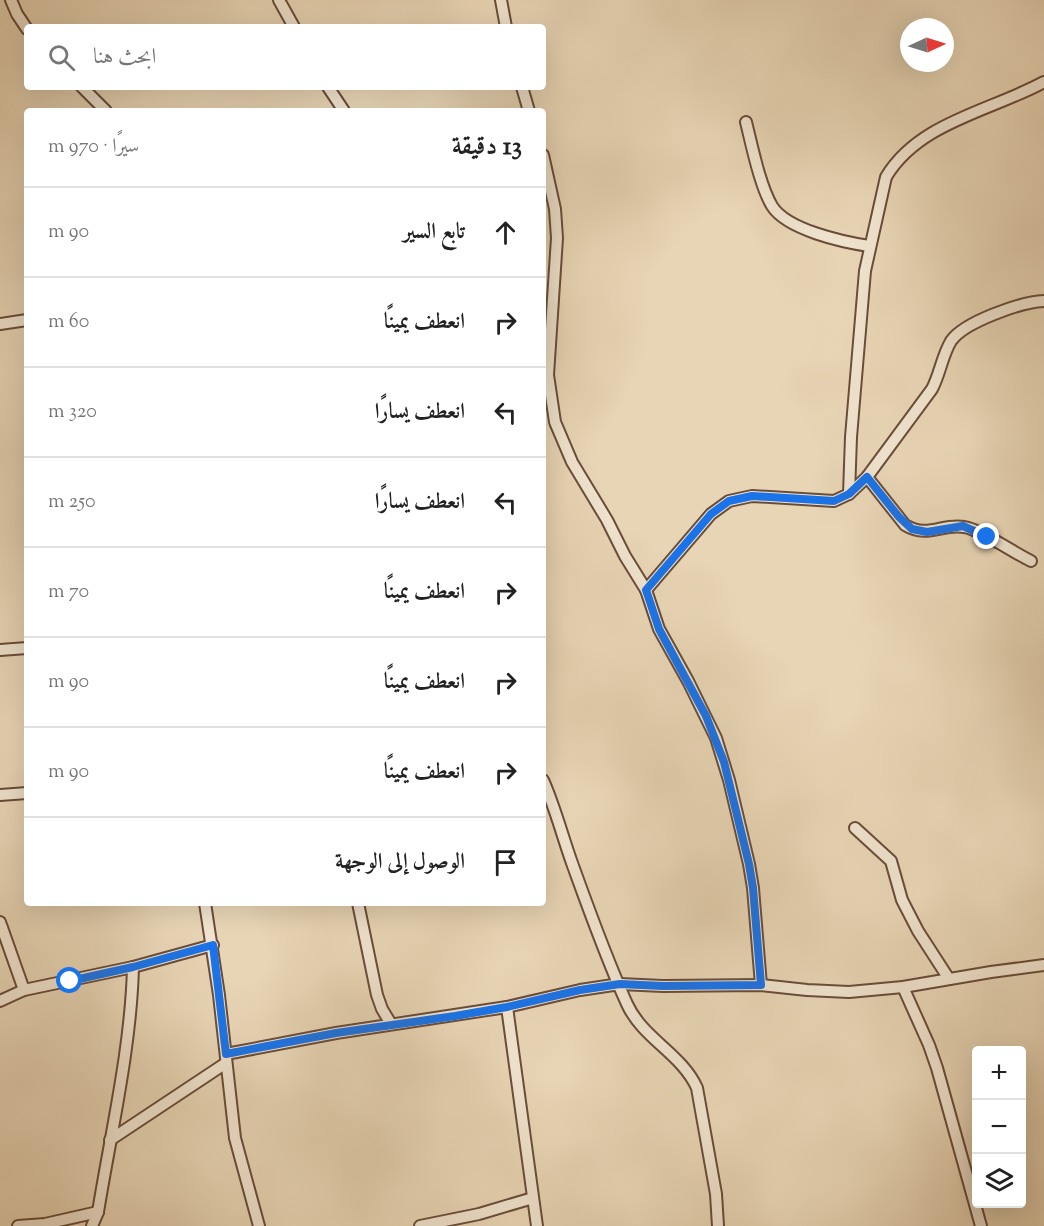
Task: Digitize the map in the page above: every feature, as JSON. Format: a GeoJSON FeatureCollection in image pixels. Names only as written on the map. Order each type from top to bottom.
{"type":"FeatureCollection","features":[{"type":"Feature","properties":{"kind":"street"},"geometry":{"type":"LineString","coordinates":[[11,0],[24,24]]}},
{"type":"Feature","properties":{"kind":"street"},"geometry":{"type":"LineString","coordinates":[[279,0],[292,24]]}},
{"type":"Feature","properties":{"kind":"street"},"geometry":{"type":"LineString","coordinates":[[501,0],[505,24]]}},
{"type":"Feature","properties":{"kind":"street"},"geometry":{"type":"LineString","coordinates":[[849,494],[860,314],[869,246],[885,177],[903,154],[926,137],[949,124],[1044,82]]}},
{"type":"Feature","properties":{"kind":"street"},"geometry":{"type":"LineString","coordinates":[[85,90],[103,108]]}},
{"type":"Feature","properties":{"kind":"street"},"geometry":{"type":"LineString","coordinates":[[330,90],[342,108]]}},
{"type":"Feature","properties":{"kind":"street"},"geometry":{"type":"LineString","coordinates":[[523,90],[528,108]]}},
{"type":"Feature","properties":{"kind":"street"},"geometry":{"type":"LineString","coordinates":[[746,122],[772,207],[795,224],[831,238],[869,246]]}},
{"type":"Feature","properties":{"kind":"street"},"geometry":{"type":"LineString","coordinates":[[546,168],[555,208],[557,238],[546,371],[555,422],[565,449],[646,590],[659,629],[706,716],[724,762],[751,872],[761,985]]}},
{"type":"Feature","properties":{"kind":"street"},"geometry":{"type":"LineString","coordinates":[[646,590],[711,514],[729,501],[752,496],[834,501],[849,494],[867,477],[932,389],[950,344],[959,332],[1014,307],[1044,300]]}},
{"type":"Feature","properties":{"kind":"street"},"geometry":{"type":"LineString","coordinates":[[0,324],[24,320]]}},
{"type":"Feature","properties":{"kind":"street"},"geometry":{"type":"LineString","coordinates":[[867,477],[899,517],[912,529],[921,532],[955,526],[972,529],[1031,561]]}},
{"type":"Feature","properties":{"kind":"street"},"geometry":{"type":"LineString","coordinates":[[0,650],[24,648]]}},
{"type":"Feature","properties":{"kind":"street"},"geometry":{"type":"LineString","coordinates":[[546,788],[571,862],[628,1005],[640,1024],[684,1068],[697,1088],[716,1194],[718,1226]]}},
{"type":"Feature","properties":{"kind":"street"},"geometry":{"type":"LineString","coordinates":[[0,795],[24,794]]}},
{"type":"Feature","properties":{"kind":"street"},"geometry":{"type":"LineString","coordinates":[[855,828],[891,861],[902,900],[918,931],[949,980]]}},
{"type":"Feature","properties":{"kind":"street"},"geometry":{"type":"LineString","coordinates":[[206,906],[213,945],[235,1138],[259,1226]]}},
{"type":"Feature","properties":{"kind":"street"},"geometry":{"type":"LineString","coordinates":[[359,906],[377,995],[391,1024]]}},
{"type":"Feature","properties":{"kind":"street"},"geometry":{"type":"LineString","coordinates":[[0,922],[24,990]]}},
{"type":"Feature","properties":{"kind":"street"},"geometry":{"type":"LineString","coordinates":[[0,1000],[24,990],[133,967],[213,945]]}},
{"type":"Feature","properties":{"kind":"street"},"geometry":{"type":"LineString","coordinates":[[110,1140],[226,1058],[391,1024],[507,1007],[580,990],[620,984],[761,985],[830,992],[903,987],[1044,965]]}},
{"type":"Feature","properties":{"kind":"street"},"geometry":{"type":"LineString","coordinates":[[92,1226],[98,1212],[132,1006],[133,967]]}},
{"type":"Feature","properties":{"kind":"street"},"geometry":{"type":"LineString","coordinates":[[903,987],[933,1056],[981,1226]]}},
{"type":"Feature","properties":{"kind":"street"},"geometry":{"type":"LineString","coordinates":[[507,1007],[537,1226]]}},
{"type":"Feature","properties":{"kind":"street"},"geometry":{"type":"LineString","coordinates":[[420,1226],[479,1214],[532,1198]]}},
{"type":"Feature","properties":{"kind":"street"},"geometry":{"type":"LineString","coordinates":[[18,1226],[45,1224],[98,1212]]}},
{"type":"Feature","properties":{"kind":"route"},"geometry":{"type":"LineString","coordinates":[[70,981],[133,967],[213,945],[226,1054],[336,1033],[507,1007],[561,993],[620,984],[761,985],[753,888],[724,762],[706,716],[659,629],[646,590],[721,505],[736,498],[752,496],[834,501],[849,494],[867,477],[899,517],[912,529],[927,532],[963,526],[987,537]]}}]}
